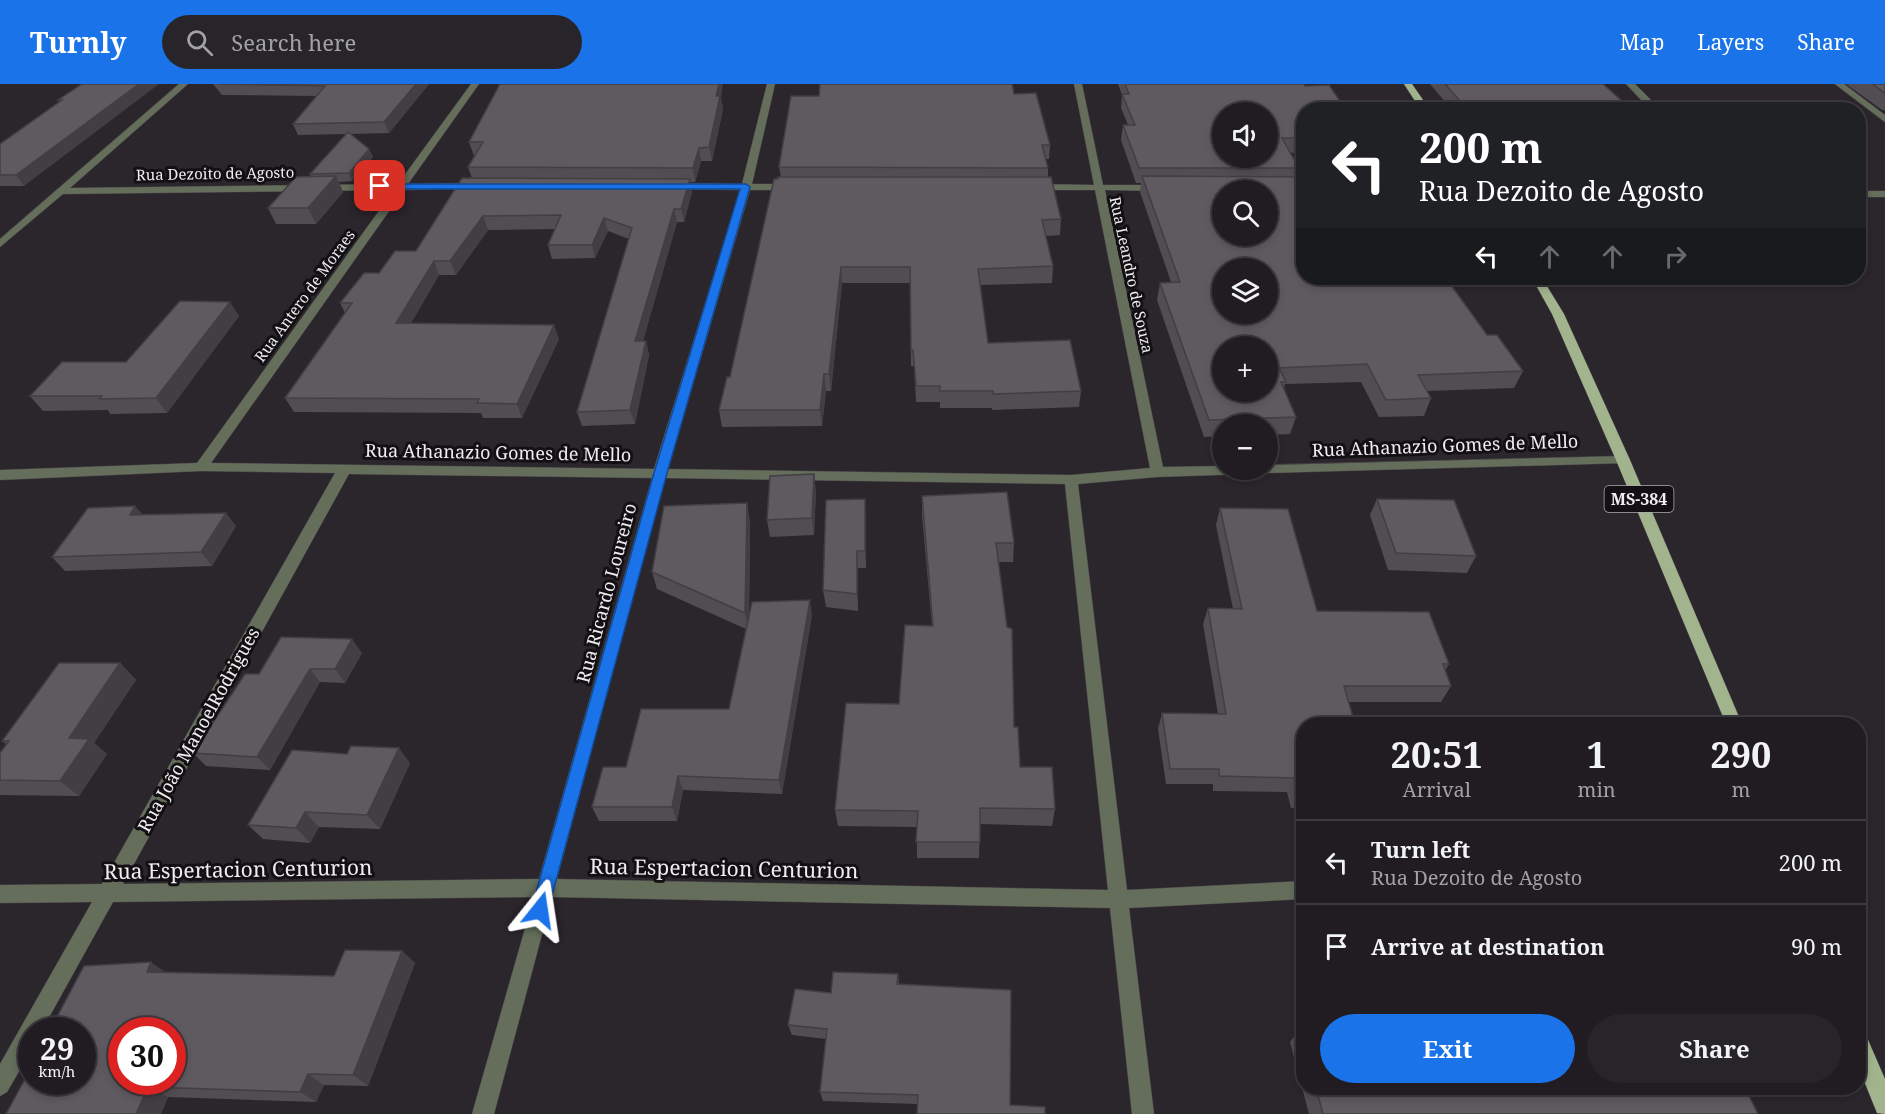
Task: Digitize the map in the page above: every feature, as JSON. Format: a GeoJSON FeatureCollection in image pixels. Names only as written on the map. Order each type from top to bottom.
{"type":"FeatureCollection","features":[{"type":"Feature","properties":{"kind":"main road"},"geometry":{"type":"LineString","coordinates":[[1408,84],[1420,102]]}},
{"type":"Feature","properties":{"kind":"main road","name":"MS-384"},"geometry":{"type":"LineString","coordinates":[[1541,285],[1558,314],[1623,460],[1731,717]]}},
{"type":"Feature","properties":{"kind":"main road"},"geometry":{"type":"LineString","coordinates":[[1866,1059],[1885,1105]]}},
{"type":"Feature","properties":{"kind":"street"},"geometry":{"type":"LineString","coordinates":[[0,244],[63,191],[118,139],[184,84]]}},
{"type":"Feature","properties":{"kind":"street","name":"Rua Antero de Moraes"},"geometry":{"type":"LineString","coordinates":[[201,467],[475,84]]}},
{"type":"Feature","properties":{"kind":"street","name":"Rua Ricardo Loureiro"},"geometry":{"type":"LineString","coordinates":[[483,1114],[660,473],[746,187],[771,84]]}},
{"type":"Feature","properties":{"kind":"street","name":"Rua Leandro de Souza"},"geometry":{"type":"LineString","coordinates":[[1078,84],[1157,472]]}},
{"type":"Feature","properties":{"kind":"street"},"geometry":{"type":"LineString","coordinates":[[1630,84],[1649,102]]}},
{"type":"Feature","properties":{"kind":"street"},"geometry":{"type":"LineString","coordinates":[[1839,84],[1863,102]]}},
{"type":"Feature","properties":{"kind":"street"},"geometry":{"type":"LineString","coordinates":[[1866,105],[1885,119]]}},
{"type":"Feature","properties":{"kind":"street","name":"Rua Dezoito de Agosto"},"geometry":{"type":"LineString","coordinates":[[63,191],[485,186]]}},
{"type":"Feature","properties":{"kind":"street"},"geometry":{"type":"LineString","coordinates":[[663,186],[804,187]]}},
{"type":"Feature","properties":{"kind":"street"},"geometry":{"type":"LineString","coordinates":[[1028,187],[1167,188]]}},
{"type":"Feature","properties":{"kind":"street"},"geometry":{"type":"LineString","coordinates":[[1866,194],[1885,194]]}},
{"type":"Feature","properties":{"kind":"street","name":"Rua Athanazio Gomes de Mello"},"geometry":{"type":"LineString","coordinates":[[1278,469],[1623,460]]}},
{"type":"Feature","properties":{"kind":"street","name":"Rua Athanazio Gomes de Mello"},"geometry":{"type":"LineString","coordinates":[[0,475],[201,467],[1071,480],[1157,472],[1212,471]]}},
{"type":"Feature","properties":{"kind":"street","name":"Rua João ManoelRodrigues"},"geometry":{"type":"LineString","coordinates":[[0,1085],[344,470]]}},
{"type":"Feature","properties":{"kind":"street"},"geometry":{"type":"LineString","coordinates":[[1071,480],[1143,1114]]}},
{"type":"Feature","properties":{"kind":"street","name":"Rua Espertacion Centurion"},"geometry":{"type":"LineString","coordinates":[[0,894],[107,895],[546,888],[1120,899],[1296,890]]}},
{"type":"Feature","properties":{"kind":"building"},"geometry":{"type":"Polygon","coordinates":[[[82,84],[139,84],[16,175],[0,175],[0,144],[82,84]]]}},
{"type":"Feature","properties":{"kind":"building"},"geometry":{"type":"Polygon","coordinates":[[[220,84],[416,84],[384,122],[293,124],[325,86],[220,84]]]}},
{"type":"Feature","properties":{"kind":"building"},"geometry":{"type":"Polygon","coordinates":[[[500,84],[719,84],[716,96],[720,96],[709,147],[699,148],[693,168],[468,167],[483,142],[469,142],[500,84]]]}},
{"type":"Feature","properties":{"kind":"building"},"geometry":{"type":"Polygon","coordinates":[[[820,84],[1012,84],[1014,94],[1036,93],[1050,145],[1042,145],[1048,168],[779,167],[791,96],[819,96],[820,84]]]}},
{"type":"Feature","properties":{"kind":"building"},"geometry":{"type":"Polygon","coordinates":[[[1125,84],[1329,85],[1341,102],[1296,102],[1296,138],[1282,138],[1296,163],[1296,168],[1278,168],[1278,102],[1212,102],[1212,168],[1139,168],[1123,125],[1135,125],[1122,94],[1129,94],[1125,84]]]}},
{"type":"Feature","properties":{"kind":"building"},"geometry":{"type":"Polygon","coordinates":[[[1445,84],[1603,84],[1623,102],[1461,102],[1445,84]]]}},
{"type":"Feature","properties":{"kind":"building"},"geometry":{"type":"Polygon","coordinates":[[[1872,84],[1885,84],[1885,93],[1872,84]]]}},
{"type":"Feature","properties":{"kind":"building"},"geometry":{"type":"Polygon","coordinates":[[[348,132],[369,149],[349,173],[310,174],[348,132]]]}},
{"type":"Feature","properties":{"kind":"building"},"geometry":{"type":"Polygon","coordinates":[[[336,176],[308,208],[268,208],[296,177],[336,176]]]}},
{"type":"Feature","properties":{"kind":"building"},"geometry":{"type":"Polygon","coordinates":[[[1142,176],[1296,177],[1296,285],[1451,285],[1487,335],[1497,335],[1523,371],[1418,375],[1431,398],[1386,400],[1367,364],[1279,368],[1286,382],[1281,382],[1296,417],[1278,418],[1278,414],[1212,414],[1212,420],[1209,420],[1160,283],[1180,282],[1142,176]]]}},
{"type":"Feature","properties":{"kind":"building"},"geometry":{"type":"Polygon","coordinates":[[[778,177],[1051,177],[1061,219],[1042,220],[1053,266],[978,269],[988,343],[1070,340],[1081,391],[993,394],[993,391],[940,391],[940,386],[916,386],[913,350],[911,350],[910,267],[841,267],[829,374],[824,374],[820,410],[719,410],[727,377],[730,377],[774,179],[778,177]]]}},
{"type":"Feature","properties":{"kind":"building"},"geometry":{"type":"Polygon","coordinates":[[[462,178],[690,179],[681,209],[674,209],[635,341],[646,341],[630,410],[577,412],[632,228],[604,218],[592,245],[548,245],[561,215],[483,216],[450,261],[434,261],[396,323],[554,325],[517,404],[477,403],[479,399],[285,398],[352,303],[340,303],[364,273],[379,273],[395,251],[416,251],[462,178]]]}},
{"type":"Feature","properties":{"kind":"building"},"geometry":{"type":"Polygon","coordinates":[[[180,301],[230,302],[156,398],[99,399],[102,396],[30,396],[62,362],[126,362],[180,301]]]}},
{"type":"Feature","properties":{"kind":"building"},"geometry":{"type":"Polygon","coordinates":[[[814,474],[812,518],[767,520],[770,476],[814,474]]]}},
{"type":"Feature","properties":{"kind":"building"},"geometry":{"type":"Polygon","coordinates":[[[1007,492],[1014,543],[996,543],[1007,627],[1012,629],[1014,727],[1018,727],[1020,767],[1052,767],[1055,809],[980,808],[980,842],[916,842],[918,811],[835,810],[846,703],[899,704],[905,625],[933,626],[922,496],[1007,492]]]}},
{"type":"Feature","properties":{"kind":"building"},"geometry":{"type":"Polygon","coordinates":[[[865,499],[865,551],[857,551],[857,594],[823,590],[826,500],[865,499]]]}},
{"type":"Feature","properties":{"kind":"building"},"geometry":{"type":"Polygon","coordinates":[[[1377,499],[1454,500],[1476,556],[1396,553],[1377,499]]]}},
{"type":"Feature","properties":{"kind":"building"},"geometry":{"type":"Polygon","coordinates":[[[747,503],[745,613],[652,572],[664,506],[747,503]]]}},
{"type":"Feature","properties":{"kind":"building"},"geometry":{"type":"Polygon","coordinates":[[[135,506],[130,515],[226,513],[201,552],[52,557],[88,508],[135,506]]]}},
{"type":"Feature","properties":{"kind":"building"},"geometry":{"type":"Polygon","coordinates":[[[1220,508],[1288,509],[1317,611],[1429,612],[1449,664],[1443,664],[1451,686],[1344,686],[1353,717],[1296,717],[1296,786],[1294,778],[1219,776],[1219,769],[1170,769],[1162,713],[1226,714],[1208,608],[1242,609],[1220,508]]]}},
{"type":"Feature","properties":{"kind":"building"},"geometry":{"type":"Polygon","coordinates":[[[810,600],[779,780],[678,776],[672,807],[592,807],[603,767],[626,767],[641,709],[729,709],[752,602],[810,600]]]}},
{"type":"Feature","properties":{"kind":"building"},"geometry":{"type":"Polygon","coordinates":[[[281,637],[352,639],[335,669],[310,669],[257,757],[193,753],[245,674],[259,674],[281,637]]]}},
{"type":"Feature","properties":{"kind":"building"},"geometry":{"type":"Polygon","coordinates":[[[59,663],[120,663],[69,738],[89,739],[60,781],[0,780],[0,753],[9,741],[2,741],[59,663]]]}},
{"type":"Feature","properties":{"kind":"building"},"geometry":{"type":"Polygon","coordinates":[[[351,746],[399,748],[367,815],[305,812],[296,828],[248,825],[292,750],[347,754],[351,746]]]}},
{"type":"Feature","properties":{"kind":"building"},"geometry":{"type":"Polygon","coordinates":[[[345,950],[402,951],[353,1075],[308,1074],[300,1092],[186,1088],[186,1017],[108,1017],[108,1095],[144,1095],[136,1114],[6,1114],[18,1092],[18,1095],[96,1095],[96,1017],[57,1017],[84,966],[151,962],[147,972],[334,976],[345,950]]]}},
{"type":"Feature","properties":{"kind":"building"},"geometry":{"type":"Polygon","coordinates":[[[833,972],[898,974],[897,984],[1011,990],[1010,1105],[1045,1107],[1045,1114],[917,1114],[918,1095],[820,1092],[827,1029],[788,1025],[795,989],[831,993],[833,972]]]}},
{"type":"Feature","properties":{"kind":"building"},"geometry":{"type":"Polygon","coordinates":[[[1318,1095],[1748,1095],[1758,1114],[1323,1114],[1318,1095]]]}},
{"type":"Feature","properties":{"kind":"route"},"geometry":{"type":"LineString","coordinates":[[380,186],[746,187],[660,473],[540,910]]}}]}
